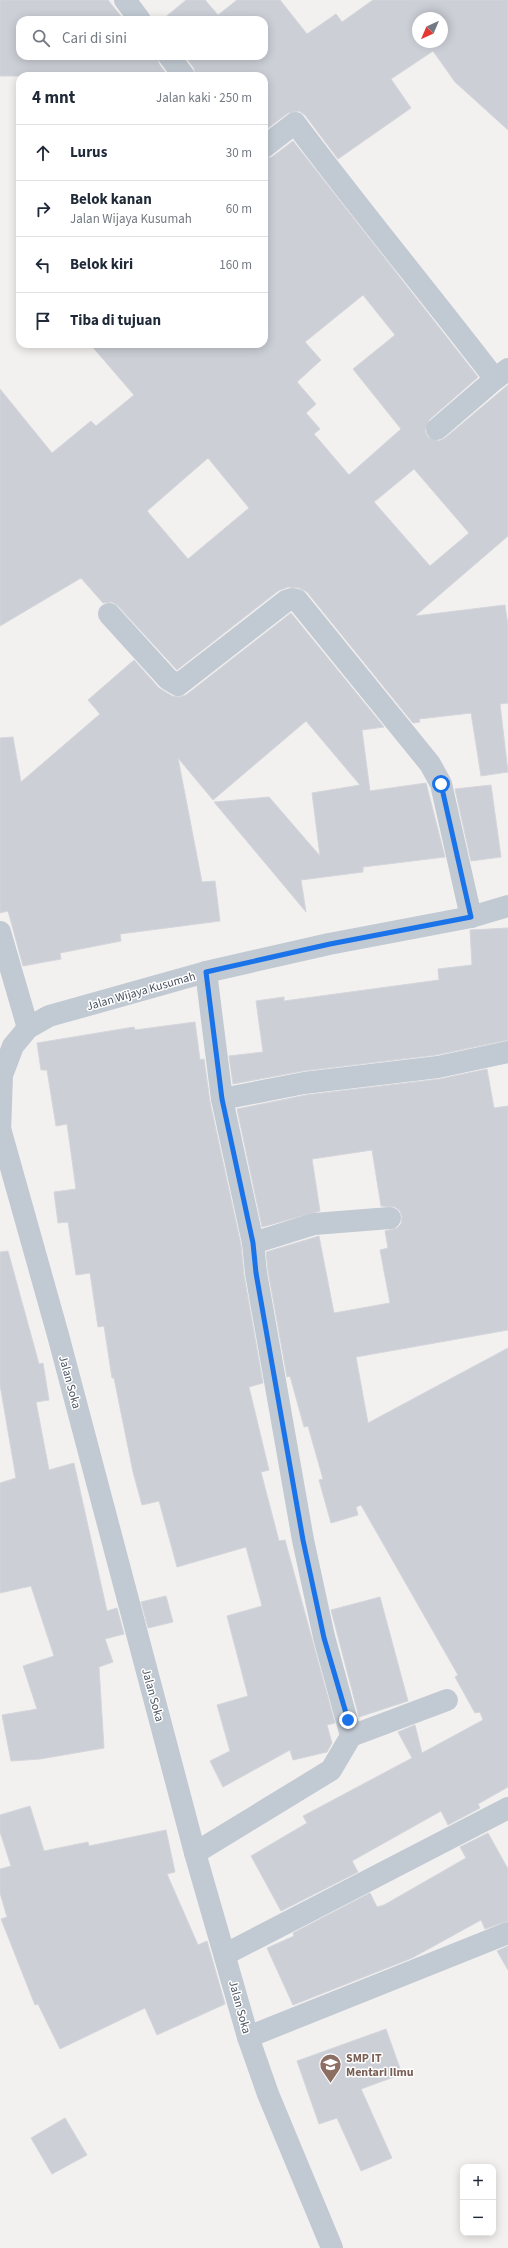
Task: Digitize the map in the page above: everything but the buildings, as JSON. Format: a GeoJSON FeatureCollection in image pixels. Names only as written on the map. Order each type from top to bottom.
{"type":"FeatureCollection","features":[{"type":"Feature","properties":{"kind":"street"},"geometry":{"type":"LineString","coordinates":[[125,0],[137,16]]}},
{"type":"Feature","properties":{"kind":"street"},"geometry":{"type":"LineString","coordinates":[[172,60],[181,72]]}},
{"type":"Feature","properties":{"kind":"street"},"geometry":{"type":"LineString","coordinates":[[268,145],[295,123],[356,204],[429,292],[501,374],[437,429]]}},
{"type":"Feature","properties":{"kind":"street"},"geometry":{"type":"LineString","coordinates":[[109,614],[168,679],[178,684],[286,601],[292,599],[297,600],[430,764],[441,784],[471,917]]}},
{"type":"Feature","properties":{"kind":"street","name":"Jalan Wijaya Kusumah"},"geometry":{"type":"LineString","coordinates":[[1,1132],[2,1075],[13,1046],[28,1028],[49,1016],[206,972],[330,944],[471,917],[508,906]]}},
{"type":"Feature","properties":{"kind":"street"},"geometry":{"type":"LineString","coordinates":[[0,932],[28,1028]]}},
{"type":"Feature","properties":{"kind":"street"},"geometry":{"type":"LineString","coordinates":[[206,972],[222,1099],[253,1243],[258,1281],[303,1540],[324,1638],[352,1736]]}},
{"type":"Feature","properties":{"kind":"street"},"geometry":{"type":"LineString","coordinates":[[222,1099],[304,1083],[438,1067],[508,1052]]}},
{"type":"Feature","properties":{"kind":"street","name":"Jalan Soka"},"geometry":{"type":"LineString","coordinates":[[1,1132],[58,1335],[195,1853],[226,1954],[248,2037],[268,2094],[332,2248]]}},
{"type":"Feature","properties":{"kind":"street"},"geometry":{"type":"LineString","coordinates":[[253,1243],[314,1224],[390,1218]]}},
{"type":"Feature","properties":{"kind":"street"},"geometry":{"type":"LineString","coordinates":[[195,1853],[330,1770],[352,1736],[447,1700]]}},
{"type":"Feature","properties":{"kind":"street"},"geometry":{"type":"LineString","coordinates":[[226,1954],[508,1808]]}},
{"type":"Feature","properties":{"kind":"street"},"geometry":{"type":"LineString","coordinates":[[248,2037],[508,1933]]}},
{"type":"Feature","properties":{"kind":"place","name":"SMP IT Mentari Ilmu"},"geometry":{"type":"Point","coordinates":[330,2084]}},
{"type":"Feature","properties":{"kind":"route"},"geometry":{"type":"LineString","coordinates":[[348,1720],[324,1638],[303,1540],[256,1273],[253,1243],[222,1099],[206,972],[330,944],[471,917],[441,784]]}}]}
